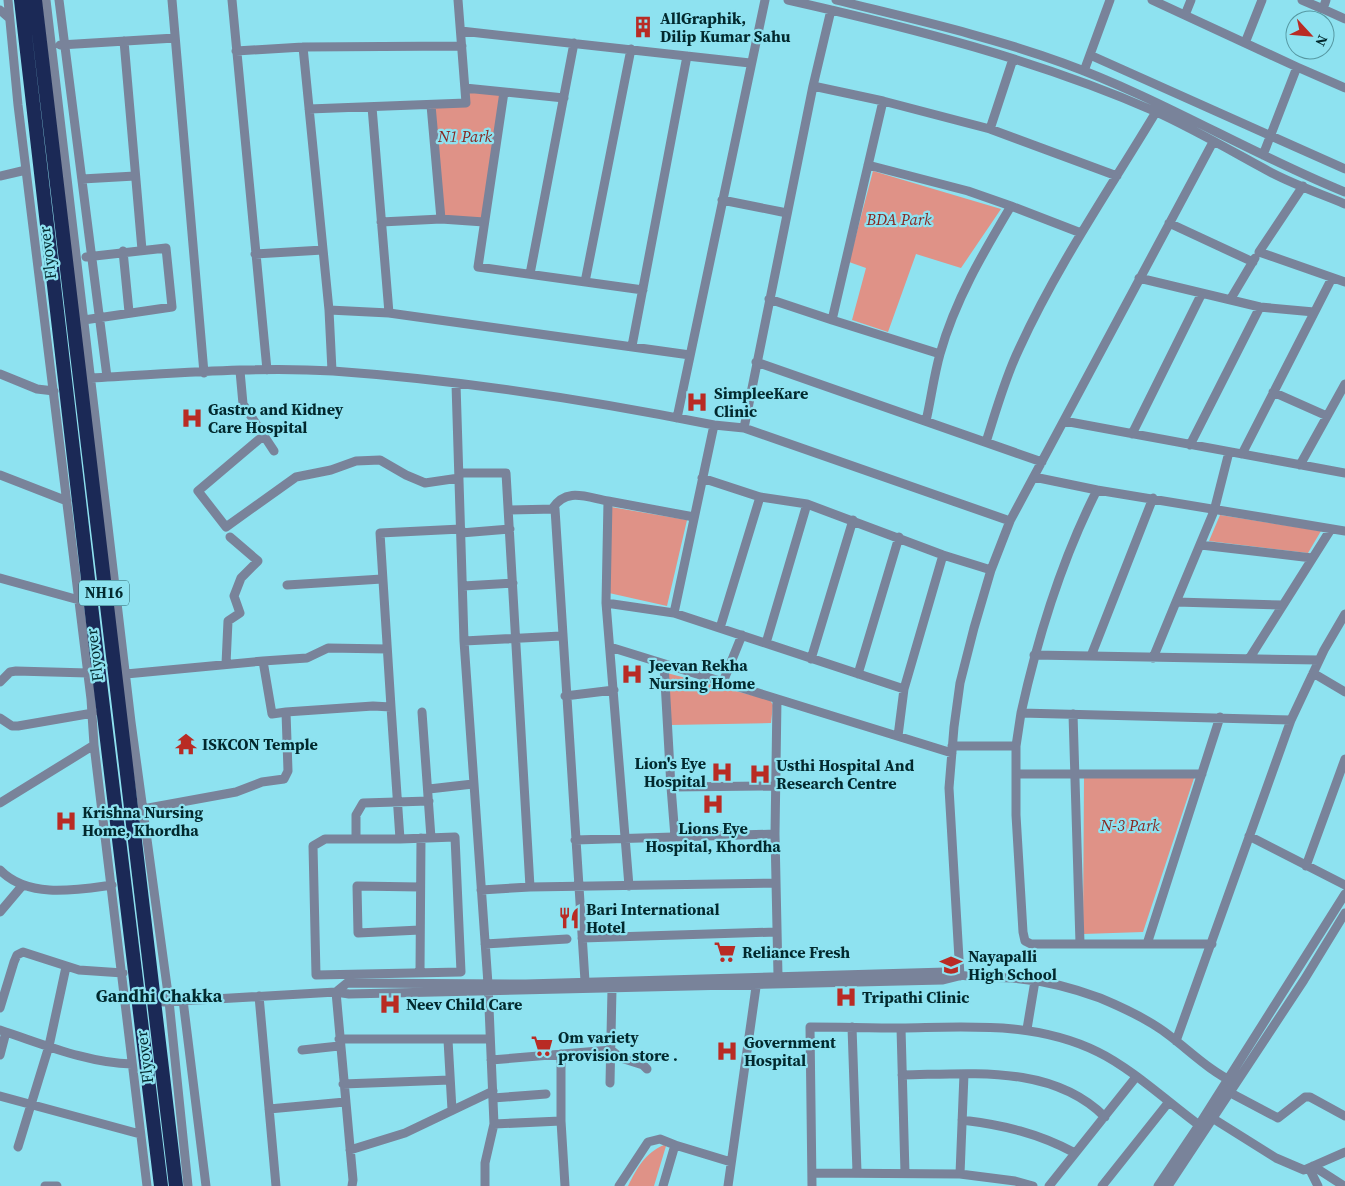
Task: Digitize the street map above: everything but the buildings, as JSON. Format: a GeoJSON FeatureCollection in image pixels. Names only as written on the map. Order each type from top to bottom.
{"type":"FeatureCollection","features":[{"type":"Feature","properties":{"kind":"highway","name":"Flyover"},"geometry":{"type":"LineString","coordinates":[[21,0],[98,674],[162,1186]]}},
{"type":"Feature","properties":{"kind":"highway","name":"Flyover"},"geometry":{"type":"LineString","coordinates":[[35,0],[176,1186]]}},
{"type":"Feature","properties":{"kind":"street"},"geometry":{"type":"LineString","coordinates":[[8,0],[26,170],[93,713],[94,745],[123,973],[147,1186]]}},
{"type":"Feature","properties":{"kind":"street"},"geometry":{"type":"LineString","coordinates":[[46,0],[126,674],[169,1001],[188,1186]]}},
{"type":"Feature","properties":{"kind":"street"},"geometry":{"type":"LineString","coordinates":[[59,0],[107,377]]}},
{"type":"Feature","properties":{"kind":"street"},"geometry":{"type":"LineString","coordinates":[[172,0],[204,373]]}},
{"type":"Feature","properties":{"kind":"street"},"geometry":{"type":"LineString","coordinates":[[232,0],[267,370]]}},
{"type":"Feature","properties":{"kind":"street"},"geometry":{"type":"LineString","coordinates":[[309,109],[466,103],[458,0]]}},
{"type":"Feature","properties":{"kind":"street"},"geometry":{"type":"LineString","coordinates":[[677,418],[750,63],[765,0]]}},
{"type":"Feature","properties":{"kind":"street"},"geometry":{"type":"LineString","coordinates":[[788,0],[848,14],[1013,59],[1080,81],[1156,112],[1212,142],[1345,204]]}},
{"type":"Feature","properties":{"kind":"street"},"geometry":{"type":"LineString","coordinates":[[836,0],[964,32],[1084,71],[1166,106],[1263,156],[1345,192]]}},
{"type":"Feature","properties":{"kind":"street"},"geometry":{"type":"LineString","coordinates":[[1084,71],[1110,0]]}},
{"type":"Feature","properties":{"kind":"street"},"geometry":{"type":"LineString","coordinates":[[1152,0],[1345,88]]}},
{"type":"Feature","properties":{"kind":"street"},"geometry":{"type":"LineString","coordinates":[[1185,15],[1190,0]]}},
{"type":"Feature","properties":{"kind":"street"},"geometry":{"type":"LineString","coordinates":[[1245,44],[1262,0]]}},
{"type":"Feature","properties":{"kind":"street"},"geometry":{"type":"LineString","coordinates":[[1302,0],[1324,4],[1345,19]]}},
{"type":"Feature","properties":{"kind":"street"},"geometry":{"type":"LineString","coordinates":[[848,14],[850,4]]}},
{"type":"Feature","properties":{"kind":"street"},"geometry":{"type":"LineString","coordinates":[[0,10],[9,18]]}},
{"type":"Feature","properties":{"kind":"street"},"geometry":{"type":"LineString","coordinates":[[744,428],[813,86],[831,10]]}},
{"type":"Feature","properties":{"kind":"street"},"geometry":{"type":"LineString","coordinates":[[11,39],[18,18],[40,14],[50,29]]}},
{"type":"Feature","properties":{"kind":"street"},"geometry":{"type":"LineString","coordinates":[[461,30],[750,63]]}},
{"type":"Feature","properties":{"kind":"street"},"geometry":{"type":"LineString","coordinates":[[52,45],[175,38]]}},
{"type":"Feature","properties":{"kind":"street"},"geometry":{"type":"LineString","coordinates":[[124,41],[142,250]]}},
{"type":"Feature","properties":{"kind":"street"},"geometry":{"type":"LineString","coordinates":[[530,274],[574,43]]}},
{"type":"Feature","properties":{"kind":"street"},"geometry":{"type":"LineString","coordinates":[[236,52],[303,47],[462,46]]}},
{"type":"Feature","properties":{"kind":"street"},"geometry":{"type":"LineString","coordinates":[[303,47],[329,310],[332,371]]}},
{"type":"Feature","properties":{"kind":"street"},"geometry":{"type":"LineString","coordinates":[[585,282],[631,50]]}},
{"type":"Feature","properties":{"kind":"street"},"geometry":{"type":"LineString","coordinates":[[1090,55],[1345,169]]}},
{"type":"Feature","properties":{"kind":"street"},"geometry":{"type":"LineString","coordinates":[[632,346],[687,56]]}},
{"type":"Feature","properties":{"kind":"street"},"geometry":{"type":"LineString","coordinates":[[990,129],[1013,59]]}},
{"type":"Feature","properties":{"kind":"street"},"geometry":{"type":"LineString","coordinates":[[1263,156],[1297,67]]}},
{"type":"Feature","properties":{"kind":"street"},"geometry":{"type":"LineString","coordinates":[[813,86],[883,101],[990,129],[1117,176]]}},
{"type":"Feature","properties":{"kind":"street"},"geometry":{"type":"LineString","coordinates":[[465,88],[564,98]]}},
{"type":"Feature","properties":{"kind":"street"},"geometry":{"type":"LineString","coordinates":[[504,92],[478,266],[642,290]]}},
{"type":"Feature","properties":{"kind":"street"},"geometry":{"type":"LineString","coordinates":[[832,320],[883,101]]}},
{"type":"Feature","properties":{"kind":"street"},"geometry":{"type":"LineString","coordinates":[[430,105],[441,219]]}},
{"type":"Feature","properties":{"kind":"street"},"geometry":{"type":"LineString","coordinates":[[372,107],[389,313]]}},
{"type":"Feature","properties":{"kind":"street"},"geometry":{"type":"LineString","coordinates":[[986,442],[1018,351],[1058,272],[1156,112]]}},
{"type":"Feature","properties":{"kind":"street"},"geometry":{"type":"LineString","coordinates":[[960,976],[950,788],[952,749],[960,683],[991,570],[1010,521],[1212,142]]}},
{"type":"Feature","properties":{"kind":"street"},"geometry":{"type":"LineString","coordinates":[[1231,151],[1236,142]]}},
{"type":"Feature","properties":{"kind":"street"},"geometry":{"type":"LineString","coordinates":[[868,165],[952,186],[1011,206],[1080,234]]}},
{"type":"Feature","properties":{"kind":"street"},"geometry":{"type":"LineString","coordinates":[[0,176],[26,170]]}},
{"type":"Feature","properties":{"kind":"street"},"geometry":{"type":"LineString","coordinates":[[82,179],[135,176]]}},
{"type":"Feature","properties":{"kind":"street"},"geometry":{"type":"LineString","coordinates":[[1230,300],[1303,186]]}},
{"type":"Feature","properties":{"kind":"street"},"geometry":{"type":"LineString","coordinates":[[722,200],[787,213]]}},
{"type":"Feature","properties":{"kind":"street"},"geometry":{"type":"LineString","coordinates":[[926,421],[940,354],[963,292],[1011,206]]}},
{"type":"Feature","properties":{"kind":"street"},"geometry":{"type":"LineString","coordinates":[[381,222],[441,219],[484,222]]}},
{"type":"Feature","properties":{"kind":"street"},"geometry":{"type":"LineString","coordinates":[[1169,223],[1253,262]]}},
{"type":"Feature","properties":{"kind":"street"},"geometry":{"type":"LineString","coordinates":[[78,259],[122,251],[166,248],[172,307],[84,320]]}},
{"type":"Feature","properties":{"kind":"street"},"geometry":{"type":"LineString","coordinates":[[255,254],[323,250]]}},
{"type":"Feature","properties":{"kind":"street"},"geometry":{"type":"LineString","coordinates":[[122,251],[129,312]]}},
{"type":"Feature","properties":{"kind":"street"},"geometry":{"type":"LineString","coordinates":[[1259,252],[1345,282]]}},
{"type":"Feature","properties":{"kind":"street"},"geometry":{"type":"LineString","coordinates":[[1140,278],[1260,307],[1314,312]]}},
{"type":"Feature","properties":{"kind":"street"},"geometry":{"type":"LineString","coordinates":[[1242,454],[1332,278]]}},
{"type":"Feature","properties":{"kind":"street"},"geometry":{"type":"LineString","coordinates":[[1132,434],[1202,293]]}},
{"type":"Feature","properties":{"kind":"street"},"geometry":{"type":"LineString","coordinates":[[769,299],[940,354]]}},
{"type":"Feature","properties":{"kind":"street"},"geometry":{"type":"LineString","coordinates":[[1190,444],[1260,307]]}},
{"type":"Feature","properties":{"kind":"street"},"geometry":{"type":"LineString","coordinates":[[329,310],[389,313],[690,355]]}},
{"type":"Feature","properties":{"kind":"street"},"geometry":{"type":"LineString","coordinates":[[756,362],[1042,462]]}},
{"type":"Feature","properties":{"kind":"street"},"geometry":{"type":"LineString","coordinates":[[91,378],[267,370],[332,371],[456,384],[714,425],[744,428],[1010,521]]}},
{"type":"Feature","properties":{"kind":"street"},"geometry":{"type":"LineString","coordinates":[[240,371],[243,404],[274,451]]}},
{"type":"Feature","properties":{"kind":"street"},"geometry":{"type":"LineString","coordinates":[[0,374],[23,385],[54,391]]}},
{"type":"Feature","properties":{"kind":"street"},"geometry":{"type":"LineString","coordinates":[[456,384],[464,640],[482,890],[493,1095],[494,1124],[485,1163],[485,1186]]}},
{"type":"Feature","properties":{"kind":"street"},"geometry":{"type":"LineString","coordinates":[[1300,465],[1345,384]]}},
{"type":"Feature","properties":{"kind":"street"},"geometry":{"type":"LineString","coordinates":[[1273,392],[1328,416]]}},
{"type":"Feature","properties":{"kind":"street"},"geometry":{"type":"LineString","coordinates":[[1064,421],[1345,473]]}},
{"type":"Feature","properties":{"kind":"street"},"geometry":{"type":"LineString","coordinates":[[674,613],[714,425]]}},
{"type":"Feature","properties":{"kind":"street"},"geometry":{"type":"LineString","coordinates":[[263,436],[198,491],[226,527],[296,477],[331,470],[356,461],[380,460],[406,475],[425,483],[459,475],[506,473],[530,887]]}},
{"type":"Feature","properties":{"kind":"street"},"geometry":{"type":"LineString","coordinates":[[1153,658],[1214,511],[1229,452]]}},
{"type":"Feature","properties":{"kind":"street"},"geometry":{"type":"LineString","coordinates":[[0,475],[67,501]]}},
{"type":"Feature","properties":{"kind":"street"},"geometry":{"type":"LineString","coordinates":[[1034,477],[1214,511],[1345,531]]}},
{"type":"Feature","properties":{"kind":"street"},"geometry":{"type":"LineString","coordinates":[[702,478],[760,496],[807,504],[943,555],[991,570]]}},
{"type":"Feature","properties":{"kind":"street"},"geometry":{"type":"LineString","coordinates":[[1097,490],[1082,518],[1063,567],[1034,655],[1020,714],[1016,746],[1018,868],[1022,932],[1025,941],[1031,944],[1212,944]]}},
{"type":"Feature","properties":{"kind":"street"},"geometry":{"type":"LineString","coordinates":[[552,509],[558,500],[572,494],[694,517]]}},
{"type":"Feature","properties":{"kind":"street"},"geometry":{"type":"LineString","coordinates":[[720,628],[760,496]]}},
{"type":"Feature","properties":{"kind":"street"},"geometry":{"type":"LineString","coordinates":[[1091,656],[1153,498]]}},
{"type":"Feature","properties":{"kind":"street"},"geometry":{"type":"LineString","coordinates":[[608,501],[606,603],[629,886]]}},
{"type":"Feature","properties":{"kind":"street"},"geometry":{"type":"LineString","coordinates":[[766,644],[807,504]]}},
{"type":"Feature","properties":{"kind":"street"},"geometry":{"type":"LineString","coordinates":[[509,510],[552,509]]}},
{"type":"Feature","properties":{"kind":"street"},"geometry":{"type":"LineString","coordinates":[[552,509],[554,509],[585,981]]}},
{"type":"Feature","properties":{"kind":"street"},"geometry":{"type":"LineString","coordinates":[[812,658],[853,520]]}},
{"type":"Feature","properties":{"kind":"street"},"geometry":{"type":"LineString","coordinates":[[400,839],[380,533],[510,529]]}},
{"type":"Feature","properties":{"kind":"street"},"geometry":{"type":"LineString","coordinates":[[1249,659],[1330,529]]}},
{"type":"Feature","properties":{"kind":"street"},"geometry":{"type":"LineString","coordinates":[[226,664],[228,621],[240,614],[234,596],[241,578],[258,561],[230,537]]}},
{"type":"Feature","properties":{"kind":"street"},"geometry":{"type":"LineString","coordinates":[[858,674],[899,537]]}},
{"type":"Feature","properties":{"kind":"street"},"geometry":{"type":"LineString","coordinates":[[1201,545],[1312,558]]}},
{"type":"Feature","properties":{"kind":"street"},"geometry":{"type":"LineString","coordinates":[[898,736],[904,688],[943,555]]}},
{"type":"Feature","properties":{"kind":"street"},"geometry":{"type":"LineString","coordinates":[[0,578],[79,600]]}},
{"type":"Feature","properties":{"kind":"street"},"geometry":{"type":"LineString","coordinates":[[288,585],[382,579]]}},
{"type":"Feature","properties":{"kind":"street"},"geometry":{"type":"LineString","coordinates":[[463,586],[513,583]]}},
{"type":"Feature","properties":{"kind":"street"},"geometry":{"type":"LineString","coordinates":[[1176,602],[1283,605]]}},
{"type":"Feature","properties":{"kind":"street"},"geometry":{"type":"LineString","coordinates":[[606,603],[674,613],[904,688]]}},
{"type":"Feature","properties":{"kind":"street"},"geometry":{"type":"LineString","coordinates":[[1176,1041],[1291,720],[1319,660],[1344,617]]}},
{"type":"Feature","properties":{"kind":"street"},"geometry":{"type":"LineString","coordinates":[[464,640],[561,636]]}},
{"type":"Feature","properties":{"kind":"street"},"geometry":{"type":"LineString","coordinates":[[723,682],[742,636]]}},
{"type":"Feature","properties":{"kind":"street"},"geometry":{"type":"LineString","coordinates":[[610,647],[898,736],[952,749],[1016,746]]}},
{"type":"Feature","properties":{"kind":"street"},"geometry":{"type":"LineString","coordinates":[[126,674],[307,658],[328,648],[387,649]]}},
{"type":"Feature","properties":{"kind":"street"},"geometry":{"type":"LineString","coordinates":[[1034,655],[1319,660]]}},
{"type":"Feature","properties":{"kind":"street"},"geometry":{"type":"LineString","coordinates":[[263,661],[272,714],[373,706],[390,707]]}},
{"type":"Feature","properties":{"kind":"street"},"geometry":{"type":"LineString","coordinates":[[664,664],[675,837]]}},
{"type":"Feature","properties":{"kind":"street"},"geometry":{"type":"LineString","coordinates":[[0,682],[10,672],[16,671],[88,673]]}},
{"type":"Feature","properties":{"kind":"street"},"geometry":{"type":"LineString","coordinates":[[1313,673],[1345,692]]}},
{"type":"Feature","properties":{"kind":"street"},"geometry":{"type":"LineString","coordinates":[[565,696],[614,690]]}},
{"type":"Feature","properties":{"kind":"street"},"geometry":{"type":"LineString","coordinates":[[777,699],[775,834],[778,976]]}},
{"type":"Feature","properties":{"kind":"street"},"geometry":{"type":"LineString","coordinates":[[143,809],[236,792],[245,787],[284,779],[288,771],[286,712]]}},
{"type":"Feature","properties":{"kind":"street"},"geometry":{"type":"LineString","coordinates":[[422,712],[429,788],[431,838]]}},
{"type":"Feature","properties":{"kind":"street"},"geometry":{"type":"LineString","coordinates":[[0,718],[12,726],[18,726],[93,713]]}},
{"type":"Feature","properties":{"kind":"street"},"geometry":{"type":"LineString","coordinates":[[1020,714],[1291,720]]}},
{"type":"Feature","properties":{"kind":"street"},"geometry":{"type":"LineString","coordinates":[[1073,714],[1073,772],[1080,943]]}},
{"type":"Feature","properties":{"kind":"street"},"geometry":{"type":"LineString","coordinates":[[1147,944],[1220,717]]}},
{"type":"Feature","properties":{"kind":"street"},"geometry":{"type":"LineString","coordinates":[[0,803],[94,745]]}},
{"type":"Feature","properties":{"kind":"street"},"geometry":{"type":"LineString","coordinates":[[1306,866],[1345,759]]}},
{"type":"Feature","properties":{"kind":"street"},"geometry":{"type":"LineString","coordinates":[[1017,774],[1073,772],[1202,774]]}},
{"type":"Feature","properties":{"kind":"street"},"geometry":{"type":"LineString","coordinates":[[429,788],[473,784]]}},
{"type":"Feature","properties":{"kind":"street"},"geometry":{"type":"LineString","coordinates":[[671,787],[776,786]]}},
{"type":"Feature","properties":{"kind":"street"},"geometry":{"type":"LineString","coordinates":[[356,839],[356,815],[360,806],[367,802],[429,801]]}},
{"type":"Feature","properties":{"kind":"street"},"geometry":{"type":"LineString","coordinates":[[575,840],[775,834]]}},
{"type":"Feature","properties":{"kind":"street"},"geometry":{"type":"LineString","coordinates":[[1249,836],[1345,885]]}},
{"type":"Feature","properties":{"kind":"street"},"geometry":{"type":"LineString","coordinates":[[455,837],[461,972],[316,975],[313,846],[325,838],[421,838],[455,837]]}},
{"type":"Feature","properties":{"kind":"street"},"geometry":{"type":"LineString","coordinates":[[420,972],[421,838]]}},
{"type":"Feature","properties":{"kind":"street"},"geometry":{"type":"LineString","coordinates":[[0,870],[22,886],[67,891],[112,885]]}},
{"type":"Feature","properties":{"kind":"street"},"geometry":{"type":"LineString","coordinates":[[482,890],[530,887],[776,883]]}},
{"type":"Feature","properties":{"kind":"street"},"geometry":{"type":"LineString","coordinates":[[0,912],[22,886]]}},
{"type":"Feature","properties":{"kind":"street"},"geometry":{"type":"LineString","coordinates":[[420,887],[357,886],[358,933],[420,930]]}},
{"type":"Feature","properties":{"kind":"street"},"geometry":{"type":"LineString","coordinates":[[1232,1081],[1345,894]]}},
{"type":"Feature","properties":{"kind":"street"},"geometry":{"type":"LineString","coordinates":[[1168,1186],[1209,1116],[1304,980],[1345,913]]}},
{"type":"Feature","properties":{"kind":"street"},"geometry":{"type":"LineString","coordinates":[[582,938],[776,932]]}},
{"type":"Feature","properties":{"kind":"street"},"geometry":{"type":"LineString","coordinates":[[485,944],[567,939]]}},
{"type":"Feature","properties":{"kind":"street"},"geometry":{"type":"LineString","coordinates":[[0,1008],[3,984],[17,955],[22,952],[66,967],[123,973]]}},
{"type":"Feature","properties":{"kind":"street"},"geometry":{"type":"LineString","coordinates":[[18,1147],[49,1046],[66,967]]}},
{"type":"Feature","properties":{"kind":"street"},"geometry":{"type":"LineString","coordinates":[[336,992],[347,984],[612,989],[757,981],[778,976],[946,972],[960,976],[1035,981],[1098,998],[1132,1013],[1176,1041],[1200,1062],[1232,1081]]}},
{"type":"Feature","properties":{"kind":"street"},"geometry":{"type":"LineString","coordinates":[[408,973],[408,984]]}},
{"type":"Feature","properties":{"kind":"street"},"geometry":{"type":"LineString","coordinates":[[126,1007],[183,1000],[336,992],[349,994],[488,988],[585,981],[943,980],[960,976]]}},
{"type":"Feature","properties":{"kind":"street"},"geometry":{"type":"LineString","coordinates":[[728,1186],[757,981]]}},
{"type":"Feature","properties":{"kind":"street"},"geometry":{"type":"LineString","coordinates":[[1027,1029],[1035,981]]}},
{"type":"Feature","properties":{"kind":"street"},"geometry":{"type":"LineString","coordinates":[[610,1083],[612,989]]}},
{"type":"Feature","properties":{"kind":"street"},"geometry":{"type":"LineString","coordinates":[[336,992],[352,1186]]}},
{"type":"Feature","properties":{"kind":"street"},"geometry":{"type":"LineString","coordinates":[[259,996],[276,1186]]}},
{"type":"Feature","properties":{"kind":"street"},"geometry":{"type":"LineString","coordinates":[[183,1000],[206,1186]]}},
{"type":"Feature","properties":{"kind":"street"},"geometry":{"type":"LineString","coordinates":[[812,1186],[810,1027],[901,1028],[973,1025],[1027,1029],[1078,1043],[1120,1063],[1168,1103],[1200,1125]]}},
{"type":"Feature","properties":{"kind":"street"},"geometry":{"type":"LineString","coordinates":[[852,1027],[857,1172]]}},
{"type":"Feature","properties":{"kind":"street"},"geometry":{"type":"LineString","coordinates":[[901,1028],[905,1172]]}},
{"type":"Feature","properties":{"kind":"street"},"geometry":{"type":"LineString","coordinates":[[0,1055],[3,1031],[102,1062],[132,1064]]}},
{"type":"Feature","properties":{"kind":"street"},"geometry":{"type":"LineString","coordinates":[[302,1050],[339,1043],[490,1039]]}},
{"type":"Feature","properties":{"kind":"street"},"geometry":{"type":"LineString","coordinates":[[448,1040],[452,1110]]}},
{"type":"Feature","properties":{"kind":"street"},"geometry":{"type":"LineString","coordinates":[[491,1060],[611,1050],[621,1058],[643,1065],[647,1069]]}},
{"type":"Feature","properties":{"kind":"street"},"geometry":{"type":"LineString","coordinates":[[561,1054],[561,1121],[565,1186]]}},
{"type":"Feature","properties":{"kind":"street"},"geometry":{"type":"LineString","coordinates":[[960,1174],[964,1074]]}},
{"type":"Feature","properties":{"kind":"street"},"geometry":{"type":"LineString","coordinates":[[902,1075],[1006,1075],[1054,1085],[1079,1095],[1105,1116]]}},
{"type":"Feature","properties":{"kind":"street"},"geometry":{"type":"LineString","coordinates":[[1049,1186],[1136,1077]]}},
{"type":"Feature","properties":{"kind":"street"},"geometry":{"type":"LineString","coordinates":[[343,1084],[450,1080]]}},
{"type":"Feature","properties":{"kind":"street"},"geometry":{"type":"LineString","coordinates":[[1226,1090],[1278,1118],[1304,1097],[1310,1096],[1345,1116]]}},
{"type":"Feature","properties":{"kind":"street"},"geometry":{"type":"LineString","coordinates":[[350,1150],[405,1133],[452,1110],[493,1095],[546,1094]]}},
{"type":"Feature","properties":{"kind":"street"},"geometry":{"type":"LineString","coordinates":[[0,1096],[140,1134]]}},
{"type":"Feature","properties":{"kind":"street"},"geometry":{"type":"LineString","coordinates":[[269,1108],[345,1102]]}},
{"type":"Feature","properties":{"kind":"street"},"geometry":{"type":"LineString","coordinates":[[1102,1186],[1168,1103]]}},
{"type":"Feature","properties":{"kind":"street"},"geometry":{"type":"LineString","coordinates":[[1158,1186],[1200,1125],[1209,1116]]}},
{"type":"Feature","properties":{"kind":"street"},"geometry":{"type":"LineString","coordinates":[[1209,1116],[1276,1158],[1304,1170],[1345,1152]]}},
{"type":"Feature","properties":{"kind":"street"},"geometry":{"type":"LineString","coordinates":[[962,1120],[999,1124],[1030,1132],[1075,1153]]}},
{"type":"Feature","properties":{"kind":"street"},"geometry":{"type":"LineString","coordinates":[[494,1124],[561,1121]]}},
{"type":"Feature","properties":{"kind":"street"},"geometry":{"type":"LineString","coordinates":[[619,1186],[648,1142],[660,1139],[732,1162]]}},
{"type":"Feature","properties":{"kind":"street"},"geometry":{"type":"LineString","coordinates":[[663,1186],[675,1145]]}},
{"type":"Feature","properties":{"kind":"street"},"geometry":{"type":"LineString","coordinates":[[1311,1167],[1318,1186]]}},
{"type":"Feature","properties":{"kind":"street"},"geometry":{"type":"LineString","coordinates":[[1311,1167],[1344,1186]]}},
{"type":"Feature","properties":{"kind":"street"},"geometry":{"type":"LineString","coordinates":[[812,1173],[905,1172],[960,1174],[1008,1180],[1033,1186]]}},
{"type":"Feature","properties":{"kind":"street"},"geometry":{"type":"LineString","coordinates":[[45,1186],[57,1186]]}},
{"type":"Feature","properties":{"kind":"green space","name":"N1 Park"},"geometry":{"type":"Polygon","coordinates":[[[465,88],[504,92],[484,222],[441,219],[431,105],[465,103],[465,88]]]}},
{"type":"Feature","properties":{"kind":"green space","name":"BDA Park"},"geometry":{"type":"Polygon","coordinates":[[[873,171],[1001,209],[961,268],[916,254],[888,332],[852,320],[866,268],[849,262],[873,171]]]}},
{"type":"Feature","properties":{"kind":"green space"},"geometry":{"type":"Polygon","coordinates":[[[611,507],[687,520],[667,606],[609,593],[611,507]]]}},
{"type":"Feature","properties":{"kind":"green space"},"geometry":{"type":"Polygon","coordinates":[[[1220,515],[1321,531],[1308,553],[1209,541],[1220,515]]]}},
{"type":"Feature","properties":{"kind":"green space"},"geometry":{"type":"Polygon","coordinates":[[[667,673],[770,700],[773,705],[771,723],[671,725],[667,673]]]}},
{"type":"Feature","properties":{"kind":"green space","name":"N-3 Park"},"geometry":{"type":"Polygon","coordinates":[[[1084,778],[1194,778],[1143,932],[1083,934],[1084,778]]]}},
{"type":"Feature","properties":{"kind":"green space"},"geometry":{"type":"Polygon","coordinates":[[[664,1145],[666,1146],[654,1186],[628,1186],[638,1167],[652,1152],[664,1145]]]}},
{"type":"Feature","properties":{"kind":"place","name":"AllGraphik, Dilip Kumar Sahu"},"geometry":{"type":"Point","coordinates":[643,27]}},
{"type":"Feature","properties":{"kind":"place","name":"SimpleeKare Clinic"},"geometry":{"type":"Point","coordinates":[697,402]}},
{"type":"Feature","properties":{"kind":"place","name":"Gastro and Kidney Care Hospital"},"geometry":{"type":"Point","coordinates":[192,418]}},
{"type":"Feature","properties":{"kind":"place","name":"Jeevan Rekha Nursing Home"},"geometry":{"type":"Point","coordinates":[632,674]}},
{"type":"Feature","properties":{"kind":"place","name":"ISKCON Temple"},"geometry":{"type":"Point","coordinates":[186,744]}},
{"type":"Feature","properties":{"kind":"place","name":"Lion's Eye Hospital"},"geometry":{"type":"Point","coordinates":[722,772]}},
{"type":"Feature","properties":{"kind":"place","name":"Usthi Hospital And Research Centre"},"geometry":{"type":"Point","coordinates":[760,774]}},
{"type":"Feature","properties":{"kind":"place","name":"Lions Eye Hospital, Khordha"},"geometry":{"type":"Point","coordinates":[713,804]}},
{"type":"Feature","properties":{"kind":"place","name":"Krishna Nursing Home, Khordha"},"geometry":{"type":"Point","coordinates":[66,821]}},
{"type":"Feature","properties":{"kind":"place","name":"Bari International Hotel"},"geometry":{"type":"Point","coordinates":[569,918]}},
{"type":"Feature","properties":{"kind":"place","name":"Reliance Fresh"},"geometry":{"type":"Point","coordinates":[725,952]}},
{"type":"Feature","properties":{"kind":"place","name":"Nayapalli High School"},"geometry":{"type":"Point","coordinates":[951,965]}},
{"type":"Feature","properties":{"kind":"place","name":"Tripathi Clinic"},"geometry":{"type":"Point","coordinates":[846,997]}},
{"type":"Feature","properties":{"kind":"place","name":"Neev Child Care"},"geometry":{"type":"Point","coordinates":[390,1004]}},
{"type":"Feature","properties":{"kind":"place","name":"Om variety provision store ."},"geometry":{"type":"Point","coordinates":[542,1046]}},
{"type":"Feature","properties":{"kind":"place","name":"Government Hospital"},"geometry":{"type":"Point","coordinates":[727,1051]}},
{"type":"Feature","properties":{"kind":"district","name":"Gandhi Chakka"},"geometry":{"type":"Point","coordinates":[159,996]}}]}
